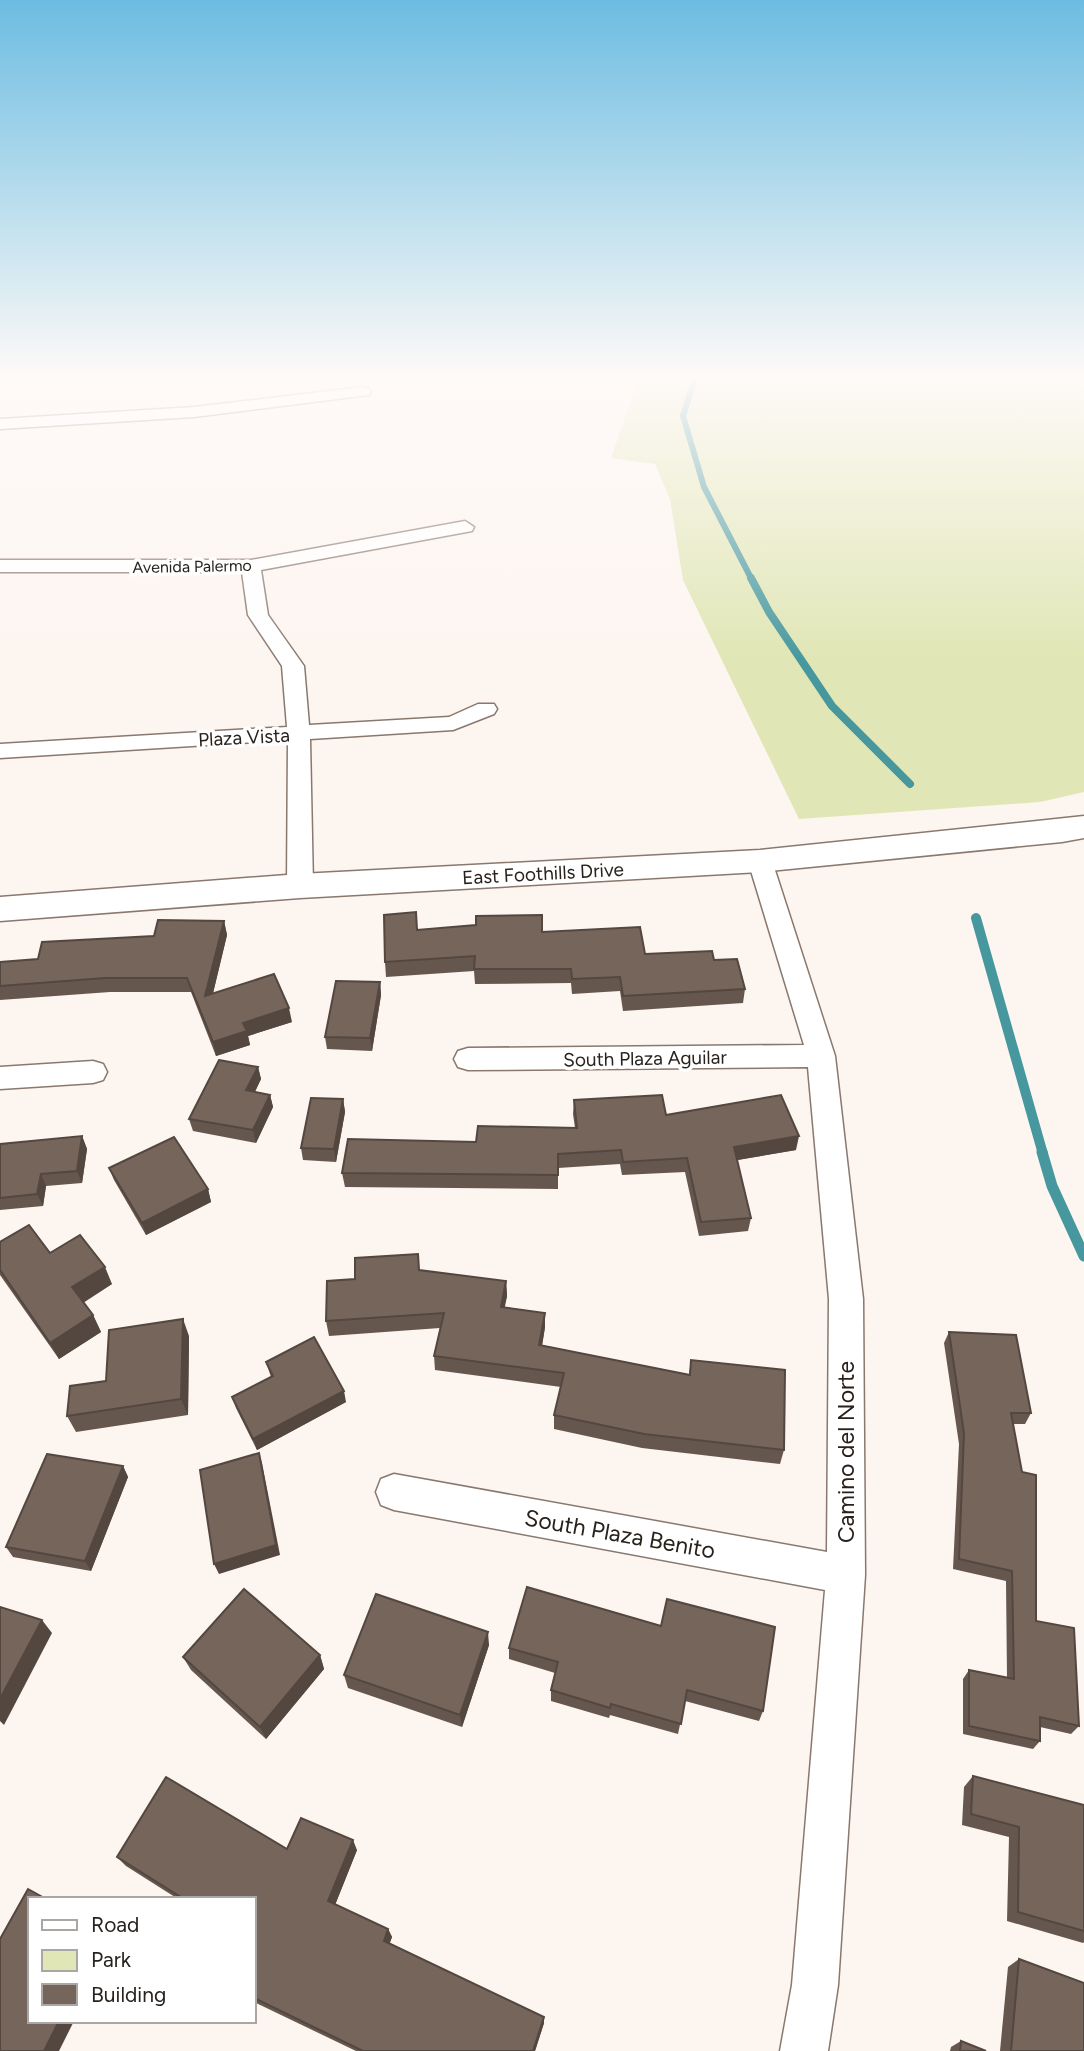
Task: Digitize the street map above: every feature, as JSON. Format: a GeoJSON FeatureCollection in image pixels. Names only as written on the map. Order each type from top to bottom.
{"type":"FeatureCollection","features":[{"type":"Feature","properties":{"kind":"street","name":"Avenida Palermo"},"geometry":{"type":"LineString","coordinates":[[0,566],[251,566],[465,527]]}},
{"type":"Feature","properties":{"kind":"street"},"geometry":{"type":"LineString","coordinates":[[251,566],[258,615],[293,667],[299,734],[300,886]]}},
{"type":"Feature","properties":{"kind":"street","name":"Plaza Vista"},"geometry":{"type":"LineString","coordinates":[[0,751],[453,723],[486,709]]}},
{"type":"Feature","properties":{"kind":"street","name":"East Foothills Drive"},"geometry":{"type":"LineString","coordinates":[[0,909],[300,886],[760,862],[1084,827]]}},
{"type":"Feature","properties":{"kind":"street","name":"Camino del Norte"},"geometry":{"type":"LineString","coordinates":[[760,862],[821,1056],[846,1298],[846,1576],[815,1985],[804,2051]]}},
{"type":"Feature","properties":{"kind":"street","name":"South Plaza Aguilar"},"geometry":{"type":"LineString","coordinates":[[468,1059],[821,1056]]}},
{"type":"Feature","properties":{"kind":"street"},"geometry":{"type":"LineString","coordinates":[[0,1078],[93,1072]]}},
{"type":"Feature","properties":{"kind":"street","name":"South Plaza Benito"},"geometry":{"type":"LineString","coordinates":[[394,1492],[846,1576]]}},
{"type":"Feature","properties":{"kind":"green space"},"geometry":{"type":"Polygon","coordinates":[[[658,471],[1084,471],[1084,792],[1040,802],[799,819],[683,580],[670,499],[658,471]]]}},
{"type":"Feature","properties":{"kind":"building"},"geometry":{"type":"Polygon","coordinates":[[[416,912],[417,930],[476,925],[476,916],[542,915],[542,932],[640,927],[645,954],[712,951],[714,960],[737,959],[745,989],[623,996],[620,977],[572,979],[571,969],[474,969],[475,956],[385,962],[384,915],[416,912]]]}},
{"type":"Feature","properties":{"kind":"building"},"geometry":{"type":"Polygon","coordinates":[[[158,920],[224,921],[205,996],[274,974],[289,1008],[243,1023],[247,1031],[213,1042],[187,978],[105,978],[0,986],[0,962],[38,959],[42,942],[154,936],[158,920]]]}},
{"type":"Feature","properties":{"kind":"building"},"geometry":{"type":"Polygon","coordinates":[[[336,981],[380,982],[370,1038],[325,1037],[336,981]]]}},
{"type":"Feature","properties":{"kind":"building"},"geometry":{"type":"Polygon","coordinates":[[[219,1060],[258,1067],[246,1090],[270,1095],[253,1130],[189,1119],[219,1060]]]}},
{"type":"Feature","properties":{"kind":"building"},"geometry":{"type":"Polygon","coordinates":[[[662,1095],[666,1115],[781,1095],[799,1136],[734,1147],[751,1218],[701,1222],[687,1158],[623,1162],[621,1150],[558,1154],[558,1175],[342,1173],[348,1139],[476,1142],[478,1126],[577,1128],[574,1100],[662,1095]]]}},
{"type":"Feature","properties":{"kind":"building"},"geometry":{"type":"Polygon","coordinates":[[[311,1098],[343,1099],[334,1149],[301,1148],[311,1098]]]}},
{"type":"Feature","properties":{"kind":"building"},"geometry":{"type":"Polygon","coordinates":[[[82,1136],[77,1171],[41,1174],[37,1194],[0,1198],[0,1144],[82,1136]]]}},
{"type":"Feature","properties":{"kind":"building"},"geometry":{"type":"Polygon","coordinates":[[[174,1137],[208,1189],[142,1223],[109,1168],[174,1137]]]}},
{"type":"Feature","properties":{"kind":"building"},"geometry":{"type":"Polygon","coordinates":[[[29,1225],[50,1253],[80,1235],[105,1267],[72,1287],[93,1315],[50,1343],[0,1270],[0,1242],[29,1225]]]}},
{"type":"Feature","properties":{"kind":"building"},"geometry":{"type":"Polygon","coordinates":[[[418,1254],[419,1270],[506,1281],[501,1307],[545,1313],[539,1345],[690,1375],[691,1360],[785,1370],[784,1450],[644,1434],[554,1415],[564,1373],[434,1356],[444,1313],[326,1321],[327,1281],[355,1279],[355,1258],[418,1254]]]}},
{"type":"Feature","properties":{"kind":"building"},"geometry":{"type":"Polygon","coordinates":[[[183,1319],[181,1399],[67,1416],[70,1386],[106,1381],[109,1330],[183,1319]]]}},
{"type":"Feature","properties":{"kind":"building"},"geometry":{"type":"Polygon","coordinates":[[[949,1332],[1016,1335],[1031,1413],[1011,1413],[1022,1472],[1036,1475],[1036,1621],[1074,1628],[1079,1726],[1040,1717],[1040,1741],[969,1726],[969,1670],[1014,1679],[1012,1571],[959,1559],[964,1433],[949,1332]]]}},
{"type":"Feature","properties":{"kind":"building"},"geometry":{"type":"Polygon","coordinates":[[[314,1337],[344,1391],[253,1439],[232,1397],[273,1376],[266,1362],[314,1337]]]}},
{"type":"Feature","properties":{"kind":"building"},"geometry":{"type":"Polygon","coordinates":[[[259,1453],[276,1545],[214,1564],[200,1470],[259,1453]]]}},
{"type":"Feature","properties":{"kind":"building"},"geometry":{"type":"Polygon","coordinates":[[[47,1454],[123,1466],[85,1561],[6,1547],[47,1454]]]}},
{"type":"Feature","properties":{"kind":"building"},"geometry":{"type":"Polygon","coordinates":[[[527,1587],[661,1626],[667,1599],[775,1627],[763,1711],[687,1690],[681,1724],[611,1704],[610,1708],[551,1690],[558,1662],[509,1648],[527,1587]]]}},
{"type":"Feature","properties":{"kind":"building"},"geometry":{"type":"Polygon","coordinates":[[[244,1589],[320,1655],[260,1727],[183,1657],[244,1589]]]}},
{"type":"Feature","properties":{"kind":"building"},"geometry":{"type":"Polygon","coordinates":[[[376,1594],[488,1632],[460,1715],[344,1675],[376,1594]]]}},
{"type":"Feature","properties":{"kind":"building"},"geometry":{"type":"Polygon","coordinates":[[[0,1607],[42,1620],[0,1699],[0,1607]]]}},
{"type":"Feature","properties":{"kind":"building"},"geometry":{"type":"Polygon","coordinates":[[[973,1776],[1084,1805],[1084,1931],[1018,1912],[1019,1827],[971,1814],[973,1776]]]}},
{"type":"Feature","properties":{"kind":"building"},"geometry":{"type":"Polygon","coordinates":[[[166,1777],[287,1849],[301,1818],[353,1840],[328,1901],[388,1929],[384,1941],[544,2017],[533,2051],[363,2051],[256,1999],[256,1897],[181,1897],[117,1857],[166,1777]]]}},
{"type":"Feature","properties":{"kind":"building"},"geometry":{"type":"Polygon","coordinates":[[[28,1889],[42,1897],[28,1897],[28,2023],[58,2023],[44,2051],[0,2051],[0,1939],[28,1889]]]}},
{"type":"Feature","properties":{"kind":"building"},"geometry":{"type":"Polygon","coordinates":[[[1019,1959],[1084,1983],[1084,2051],[1011,2051],[1019,1959]]]}},
{"type":"Feature","properties":{"kind":"building"},"geometry":{"type":"Polygon","coordinates":[[[961,2041],[986,2051],[960,2051],[961,2041]]]}},
{"type":"Feature","properties":{"kind":"waterway"},"geometry":{"type":"LineString","coordinates":[[699,471],[704,487],[752,580]]}},
{"type":"Feature","properties":{"kind":"waterway"},"geometry":{"type":"LineString","coordinates":[[751,578],[769,612],[832,706],[910,784]]}},
{"type":"Feature","properties":{"kind":"waterway"},"geometry":{"type":"LineString","coordinates":[[976,918],[1043,1154]]}},
{"type":"Feature","properties":{"kind":"waterway"},"geometry":{"type":"LineString","coordinates":[[1042,1152],[1052,1186],[1084,1256]]}}]}
